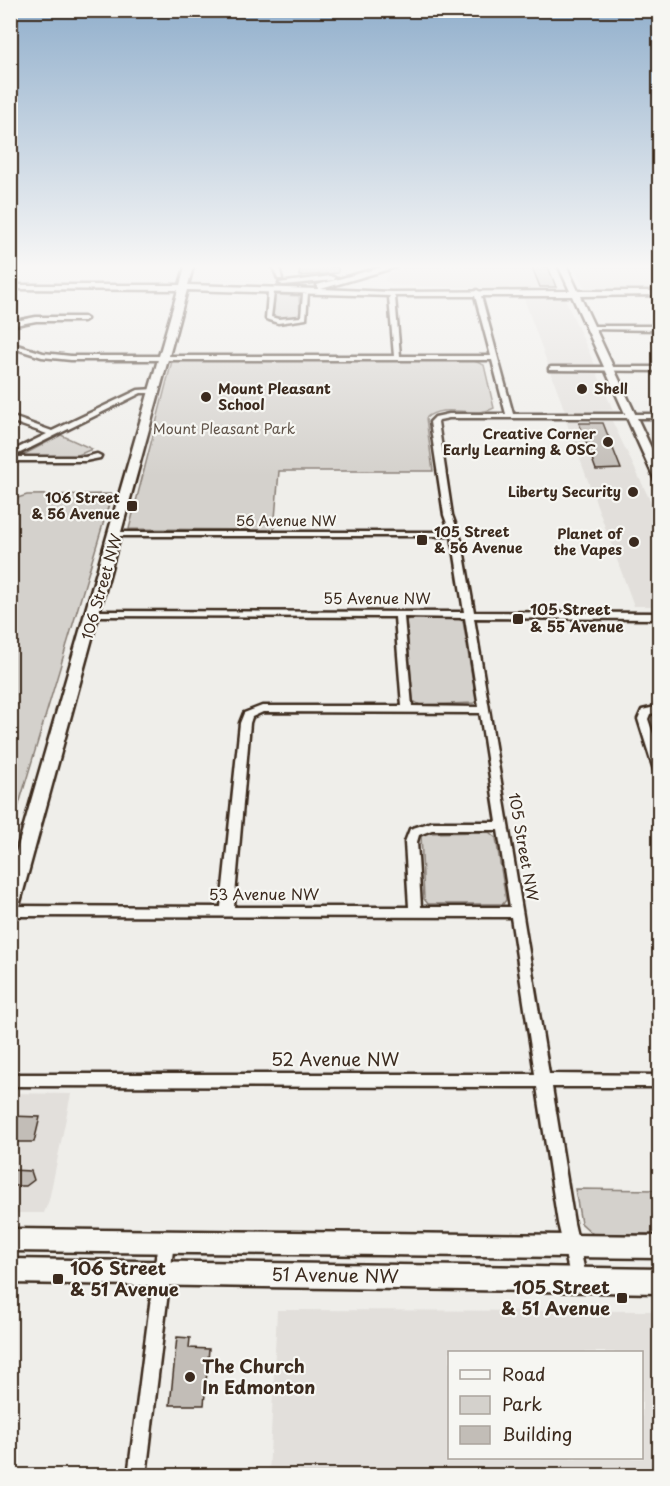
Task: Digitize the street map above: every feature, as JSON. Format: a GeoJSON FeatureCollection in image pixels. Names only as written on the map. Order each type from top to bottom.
{"type":"FeatureCollection","features":[{"type":"Feature","properties":{"kind":"main road","name":"106 Street NW"},"geometry":{"type":"LineString","coordinates":[[10,906],[117,534],[170,336]]}},
{"type":"Feature","properties":{"kind":"main road"},"geometry":{"type":"LineString","coordinates":[[594,336],[660,480]]}},
{"type":"Feature","properties":{"kind":"main road","name":"51 Avenue NW"},"geometry":{"type":"LineString","coordinates":[[10,1240],[660,1247]]}},
{"type":"Feature","properties":{"kind":"main road","name":"51 Avenue NW"},"geometry":{"type":"LineString","coordinates":[[10,1271],[660,1281]]}},
{"type":"Feature","properties":{"kind":"street"},"geometry":{"type":"LineString","coordinates":[[395,336],[397,358]]}},
{"type":"Feature","properties":{"kind":"street"},"geometry":{"type":"LineString","coordinates":[[488,336],[510,416],[660,416]]}},
{"type":"Feature","properties":{"kind":"street"},"geometry":{"type":"LineString","coordinates":[[10,345],[58,358],[494,358]]}},
{"type":"Feature","properties":{"kind":"street"},"geometry":{"type":"LineString","coordinates":[[551,369],[660,369]]}},
{"type":"Feature","properties":{"kind":"street"},"geometry":{"type":"LineString","coordinates":[[10,457],[140,391],[155,391]]}},
{"type":"Feature","properties":{"kind":"street","name":"105 Street NW"},"geometry":{"type":"LineString","coordinates":[[510,416],[449,416],[435,419],[448,514],[456,534],[470,615],[566,1223],[579,1280]]}},
{"type":"Feature","properties":{"kind":"street"},"geometry":{"type":"LineString","coordinates":[[10,418],[53,434]]}},
{"type":"Feature","properties":{"kind":"street"},"geometry":{"type":"LineString","coordinates":[[10,457],[85,459],[97,456]]}},
{"type":"Feature","properties":{"kind":"street","name":"56 Avenue NW"},"geometry":{"type":"LineString","coordinates":[[117,534],[456,534]]}},
{"type":"Feature","properties":{"kind":"street","name":"55 Avenue NW"},"geometry":{"type":"LineString","coordinates":[[94,613],[660,616]]}},
{"type":"Feature","properties":{"kind":"street"},"geometry":{"type":"LineString","coordinates":[[399,614],[407,710]]}},
{"type":"Feature","properties":{"kind":"street"},"geometry":{"type":"LineString","coordinates":[[227,912],[245,723],[248,715],[262,709],[484,710]]}},
{"type":"Feature","properties":{"kind":"street"},"geometry":{"type":"LineString","coordinates":[[660,709],[646,712],[643,722],[660,773]]}},
{"type":"Feature","properties":{"kind":"street"},"geometry":{"type":"LineString","coordinates":[[415,911],[411,842],[414,832],[432,826],[502,826]]}},
{"type":"Feature","properties":{"kind":"street","name":"53 Avenue NW"},"geometry":{"type":"LineString","coordinates":[[10,911],[517,912]]}},
{"type":"Feature","properties":{"kind":"street","name":"52 Avenue NW"},"geometry":{"type":"LineString","coordinates":[[10,1080],[660,1081]]}},
{"type":"Feature","properties":{"kind":"street"},"geometry":{"type":"LineString","coordinates":[[137,1476],[166,1242]]}},
{"type":"Feature","properties":{"kind":"shaded area"},"geometry":{"type":"Polygon","coordinates":[[[538,336],[582,336],[595,365],[548,365],[538,336]]]}},
{"type":"Feature","properties":{"kind":"shaded area"},"geometry":{"type":"Polygon","coordinates":[[[551,372],[597,373],[613,410],[565,412],[551,372]]]}},
{"type":"Feature","properties":{"kind":"shaded area"},"geometry":{"type":"Polygon","coordinates":[[[566,421],[612,421],[659,519],[659,606],[634,606],[566,421]]]}},
{"type":"Feature","properties":{"kind":"shaded area"},"geometry":{"type":"Polygon","coordinates":[[[10,1093],[71,1094],[49,1200],[44,1213],[11,1213],[10,1093]]]}},
{"type":"Feature","properties":{"kind":"shaded area"},"geometry":{"type":"Polygon","coordinates":[[[277,1310],[659,1311],[659,1475],[269,1475],[277,1310]]]}},
{"type":"Feature","properties":{"kind":"green space","name":"Mount Pleasant Park"},"geometry":{"type":"Polygon","coordinates":[[[172,361],[474,361],[484,365],[494,408],[477,412],[441,411],[426,418],[433,471],[279,471],[274,530],[129,529],[172,361]]]}},
{"type":"Feature","properties":{"kind":"green space"},"geometry":{"type":"Polygon","coordinates":[[[61,435],[92,449],[76,456],[21,456],[61,435]]]}},
{"type":"Feature","properties":{"kind":"green space"},"geometry":{"type":"Polygon","coordinates":[[[112,494],[11,831],[11,500],[27,495],[112,494]]]}},
{"type":"Feature","properties":{"kind":"green space"},"geometry":{"type":"Polygon","coordinates":[[[456,618],[463,621],[476,701],[474,703],[420,705],[413,701],[406,620],[456,618]]]}},
{"type":"Feature","properties":{"kind":"green space"},"geometry":{"type":"Polygon","coordinates":[[[489,832],[496,838],[506,900],[503,904],[428,904],[424,899],[421,835],[489,832]]]}},
{"type":"Feature","properties":{"kind":"green space"},"geometry":{"type":"Polygon","coordinates":[[[575,1189],[659,1190],[659,1234],[593,1234],[581,1223],[575,1189]]]}},
{"type":"Feature","properties":{"kind":"building"},"geometry":{"type":"Polygon","coordinates":[[[579,423],[603,423],[621,469],[596,470],[579,423]]]}},
{"type":"Feature","properties":{"kind":"building"},"geometry":{"type":"Polygon","coordinates":[[[10,1116],[40,1117],[34,1142],[10,1142],[10,1116]]]}},
{"type":"Feature","properties":{"kind":"building"},"geometry":{"type":"Polygon","coordinates":[[[10,1170],[31,1171],[34,1180],[26,1186],[10,1186],[10,1170]]]}},
{"type":"Feature","properties":{"kind":"building","name":"The Church In Edmonton"},"geometry":{"type":"Polygon","coordinates":[[[177,1337],[190,1338],[189,1348],[209,1349],[204,1405],[170,1405],[177,1337]]]}},
{"type":"Feature","properties":{"kind":"place","name":"Shell"},"geometry":{"type":"Point","coordinates":[582,389]}},
{"type":"Feature","properties":{"kind":"place","name":"Mount Pleasant School"},"geometry":{"type":"Point","coordinates":[206,397]}},
{"type":"Feature","properties":{"kind":"place","name":"Creative Corner Early Learning & OSC"},"geometry":{"type":"Point","coordinates":[608,442]}},
{"type":"Feature","properties":{"kind":"place","name":"Liberty Security"},"geometry":{"type":"Point","coordinates":[633,492]}},
{"type":"Feature","properties":{"kind":"place","name":"106 Street & 56 Avenue"},"geometry":{"type":"Point","coordinates":[132,506]}},
{"type":"Feature","properties":{"kind":"place","name":"105 Street & 56 Avenue"},"geometry":{"type":"Point","coordinates":[422,540]}},
{"type":"Feature","properties":{"kind":"place","name":"Planet of the Vapes"},"geometry":{"type":"Point","coordinates":[634,542]}},
{"type":"Feature","properties":{"kind":"place","name":"105 Street & 55 Avenue"},"geometry":{"type":"Point","coordinates":[518,619]}},
{"type":"Feature","properties":{"kind":"place","name":"106 Street & 51 Avenue"},"geometry":{"type":"Point","coordinates":[58,1279]}},
{"type":"Feature","properties":{"kind":"place","name":"105 Street & 51 Avenue"},"geometry":{"type":"Point","coordinates":[622,1298]}},
{"type":"Feature","properties":{"kind":"place","name":"The Church In Edmonton"},"geometry":{"type":"Point","coordinates":[190,1377]}}]}
